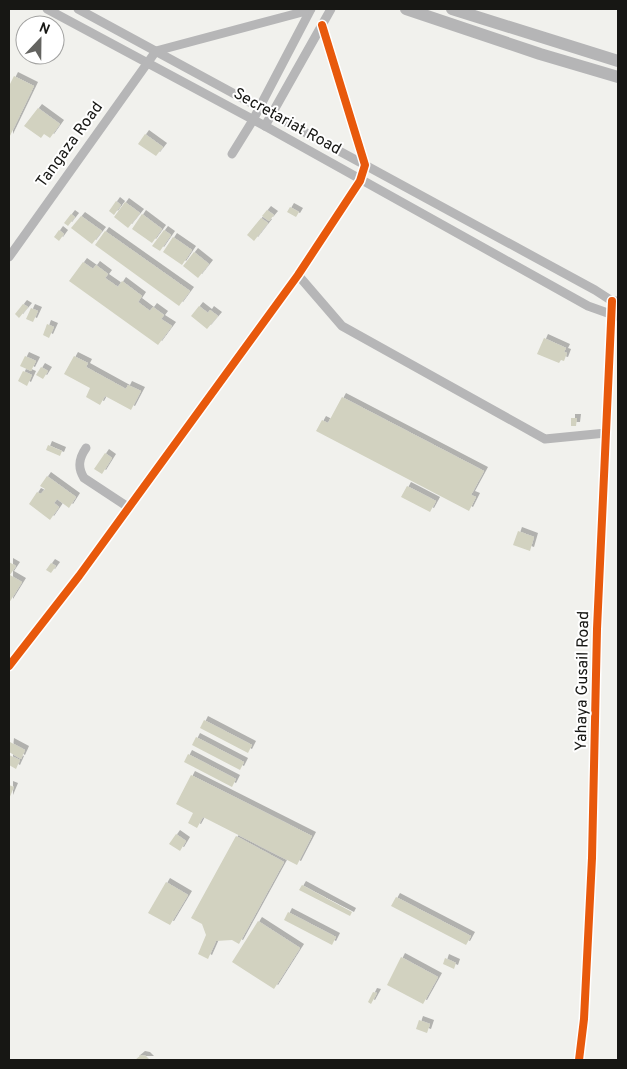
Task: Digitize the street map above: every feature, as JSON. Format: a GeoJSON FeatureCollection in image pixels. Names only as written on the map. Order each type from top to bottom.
{"type":"FeatureCollection","features":[{"type":"Feature","properties":{"kind":"main road"},"geometry":{"type":"LineString","coordinates":[[406,9],[540,54],[618,76]]}},
{"type":"Feature","properties":{"kind":"main road"},"geometry":{"type":"LineString","coordinates":[[452,9],[618,61]]}},
{"type":"Feature","properties":{"kind":"street","name":"Secretariat Road"},"geometry":{"type":"LineString","coordinates":[[47,9],[265,126],[360,181],[588,306],[616,316]]}},
{"type":"Feature","properties":{"kind":"street","name":"Secretariat Road"},"geometry":{"type":"LineString","coordinates":[[78,9],[615,301]]}},
{"type":"Feature","properties":{"kind":"street"},"geometry":{"type":"LineString","coordinates":[[156,51],[310,9]]}},
{"type":"Feature","properties":{"kind":"street"},"geometry":{"type":"LineString","coordinates":[[232,154],[260,107],[310,9]]}},
{"type":"Feature","properties":{"kind":"street"},"geometry":{"type":"LineString","coordinates":[[265,126],[331,9]]}},
{"type":"Feature","properties":{"kind":"street"},"geometry":{"type":"LineString","coordinates":[[9,666],[79,576],[298,274],[360,181],[365,165],[322,25]]}},
{"type":"Feature","properties":{"kind":"street","name":"Tangaza Road"},"geometry":{"type":"LineString","coordinates":[[9,257],[156,51]]}},
{"type":"Feature","properties":{"kind":"street"},"geometry":{"type":"LineString","coordinates":[[298,274],[342,326],[545,439],[606,433]]}},
{"type":"Feature","properties":{"kind":"street","name":"Yahaya Gusail Road"},"geometry":{"type":"LineString","coordinates":[[579,1060],[584,1019],[592,858],[597,629],[606,433],[616,316],[615,301]]}},
{"type":"Feature","properties":{"kind":"street"},"geometry":{"type":"LineString","coordinates":[[86,448],[79,462],[80,471],[84,478],[128,507]]}},
{"type":"Feature","properties":{"kind":"building"},"geometry":{"type":"Polygon","coordinates":[[[14,76],[34,86],[9,138],[9,86],[14,76]]]}},
{"type":"Feature","properties":{"kind":"building"},"geometry":{"type":"Polygon","coordinates":[[[38,108],[60,124],[50,138],[44,134],[41,138],[24,126],[38,108]]]}},
{"type":"Feature","properties":{"kind":"building"},"geometry":{"type":"Polygon","coordinates":[[[145,134],[163,147],[156,156],[138,144],[145,134]]]}},
{"type":"Feature","properties":{"kind":"building"},"geometry":{"type":"Polygon","coordinates":[[[116,201],[121,205],[114,215],[109,211],[116,201]]]}},
{"type":"Feature","properties":{"kind":"building"},"geometry":{"type":"Polygon","coordinates":[[[125,202],[140,213],[128,228],[114,217],[125,202]]]}},
{"type":"Feature","properties":{"kind":"building"},"geometry":{"type":"Polygon","coordinates":[[[290,207],[299,212],[296,217],[287,212],[290,207]]]}},
{"type":"Feature","properties":{"kind":"building"},"geometry":{"type":"Polygon","coordinates":[[[267,210],[274,215],[269,221],[262,216],[267,210]]]}},
{"type":"Feature","properties":{"kind":"building"},"geometry":{"type":"Polygon","coordinates":[[[71,214],[75,217],[68,226],[64,223],[71,214]]]}},
{"type":"Feature","properties":{"kind":"building"},"geometry":{"type":"Polygon","coordinates":[[[142,214],[162,229],[152,243],[132,229],[142,214]]]}},
{"type":"Feature","properties":{"kind":"building"},"geometry":{"type":"Polygon","coordinates":[[[81,216],[102,231],[92,244],[71,228],[81,216]]]}},
{"type":"Feature","properties":{"kind":"building"},"geometry":{"type":"Polygon","coordinates":[[[261,218],[268,223],[254,241],[247,235],[261,218]]]}},
{"type":"Feature","properties":{"kind":"building"},"geometry":{"type":"Polygon","coordinates":[[[59,230],[64,234],[59,241],[54,237],[59,230]]]}},
{"type":"Feature","properties":{"kind":"building"},"geometry":{"type":"Polygon","coordinates":[[[164,230],[171,235],[160,251],[152,246],[164,230]]]}},
{"type":"Feature","properties":{"kind":"building"},"geometry":{"type":"Polygon","coordinates":[[[105,231],[190,291],[179,306],[95,245],[105,231]]]}},
{"type":"Feature","properties":{"kind":"building"},"geometry":{"type":"Polygon","coordinates":[[[173,237],[192,250],[182,265],[163,252],[173,237]]]}},
{"type":"Feature","properties":{"kind":"building"},"geometry":{"type":"Polygon","coordinates":[[[194,252],[209,264],[198,278],[183,266],[194,252]]]}},
{"type":"Feature","properties":{"kind":"building"},"geometry":{"type":"Polygon","coordinates":[[[83,262],[93,269],[96,265],[108,274],[105,278],[118,287],[122,281],[142,296],[138,302],[150,311],[153,307],[164,315],[161,319],[172,326],[158,345],[69,281],[83,262]]]}},
{"type":"Feature","properties":{"kind":"building"},"geometry":{"type":"Polygon","coordinates":[[[23,304],[28,307],[19,318],[15,314],[23,304]]]}},
{"type":"Feature","properties":{"kind":"building"},"geometry":{"type":"Polygon","coordinates":[[[199,306],[208,313],[210,310],[218,316],[207,329],[191,316],[199,306]]]}},
{"type":"Feature","properties":{"kind":"building"},"geometry":{"type":"Polygon","coordinates":[[[31,308],[38,311],[33,322],[26,319],[31,308]]]}},
{"type":"Feature","properties":{"kind":"building"},"geometry":{"type":"Polygon","coordinates":[[[47,324],[54,327],[49,338],[43,335],[47,324]]]}},
{"type":"Feature","properties":{"kind":"building"},"geometry":{"type":"Polygon","coordinates":[[[544,338],[566,348],[564,352],[567,353],[564,361],[561,360],[559,363],[537,354],[544,338]]]}},
{"type":"Feature","properties":{"kind":"building"},"geometry":{"type":"Polygon","coordinates":[[[25,356],[36,361],[31,371],[20,366],[25,356]]]}},
{"type":"Feature","properties":{"kind":"building"},"geometry":{"type":"Polygon","coordinates":[[[74,356],[88,363],[86,367],[126,389],[128,385],[141,391],[131,410],[105,396],[100,405],[86,397],[90,388],[64,374],[74,356]]]}},
{"type":"Feature","properties":{"kind":"building"},"geometry":{"type":"Polygon","coordinates":[[[41,367],[48,371],[43,379],[36,375],[41,367]]]}},
{"type":"Feature","properties":{"kind":"building"},"geometry":{"type":"Polygon","coordinates":[[[23,371],[32,375],[27,386],[18,381],[23,371]]]}},
{"type":"Feature","properties":{"kind":"building"},"geometry":{"type":"Polygon","coordinates":[[[342,397],[484,471],[471,495],[476,497],[469,511],[316,431],[322,420],[328,423],[342,397]]]}},
{"type":"Feature","properties":{"kind":"building"},"geometry":{"type":"Polygon","coordinates":[[[571,418],[577,418],[576,426],[571,426],[571,418]]]}},
{"type":"Feature","properties":{"kind":"building"},"geometry":{"type":"Polygon","coordinates":[[[48,445],[62,451],[60,456],[46,450],[48,445]]]}},
{"type":"Feature","properties":{"kind":"building"},"geometry":{"type":"Polygon","coordinates":[[[105,453],[112,458],[102,474],[94,469],[105,453]]]}},
{"type":"Feature","properties":{"kind":"building"},"geometry":{"type":"Polygon","coordinates":[[[47,476],[76,497],[69,508],[57,499],[54,503],[59,507],[50,520],[29,504],[37,492],[41,494],[45,489],[40,486],[47,476]]]}},
{"type":"Feature","properties":{"kind":"building"},"geometry":{"type":"Polygon","coordinates":[[[407,486],[436,501],[430,512],[401,497],[407,486]]]}},
{"type":"Feature","properties":{"kind":"building"},"geometry":{"type":"Polygon","coordinates":[[[518,531],[534,537],[530,551],[513,545],[518,531]]]}},
{"type":"Feature","properties":{"kind":"building"},"geometry":{"type":"Polygon","coordinates":[[[9,562],[16,566],[10,575],[22,582],[9,603],[9,562]]]}},
{"type":"Feature","properties":{"kind":"building"},"geometry":{"type":"Polygon","coordinates":[[[51,563],[56,566],[51,573],[46,570],[51,563]]]}},
{"type":"Feature","properties":{"kind":"building"},"geometry":{"type":"Polygon","coordinates":[[[204,720],[252,745],[248,753],[200,728],[204,720]]]}},
{"type":"Feature","properties":{"kind":"building"},"geometry":{"type":"Polygon","coordinates":[[[196,737],[244,762],[240,770],[192,745],[196,737]]]}},
{"type":"Feature","properties":{"kind":"building"},"geometry":{"type":"Polygon","coordinates":[[[10,742],[25,750],[21,759],[9,752],[10,742]]]}},
{"type":"Feature","properties":{"kind":"building"},"geometry":{"type":"Polygon","coordinates":[[[188,754],[236,779],[232,787],[184,762],[188,754]]]}},
{"type":"Feature","properties":{"kind":"building"},"geometry":{"type":"Polygon","coordinates":[[[9,755],[20,760],[16,769],[9,765],[9,755]]]}},
{"type":"Feature","properties":{"kind":"building"},"geometry":{"type":"Polygon","coordinates":[[[191,775],[312,836],[297,865],[203,817],[197,828],[188,823],[193,813],[176,804],[191,775]]]}},
{"type":"Feature","properties":{"kind":"building"},"geometry":{"type":"Polygon","coordinates":[[[9,785],[14,787],[9,799],[9,785]]]}},
{"type":"Feature","properties":{"kind":"building"},"geometry":{"type":"Polygon","coordinates":[[[176,834],[186,841],[180,851],[169,844],[176,834]]]}},
{"type":"Feature","properties":{"kind":"building"},"geometry":{"type":"Polygon","coordinates":[[[236,836],[284,862],[239,944],[232,940],[216,941],[208,959],[198,954],[206,935],[202,924],[191,918],[236,836]]]}},
{"type":"Feature","properties":{"kind":"building"},"geometry":{"type":"Polygon","coordinates":[[[166,882],[188,895],[170,925],[148,913],[166,882]]]}},
{"type":"Feature","properties":{"kind":"building"},"geometry":{"type":"Polygon","coordinates":[[[302,885],[352,912],[350,916],[299,890],[302,885]]]}},
{"type":"Feature","properties":{"kind":"building"},"geometry":{"type":"Polygon","coordinates":[[[396,897],[471,936],[466,945],[391,906],[396,897]]]}},
{"type":"Feature","properties":{"kind":"building"},"geometry":{"type":"Polygon","coordinates":[[[288,912],[336,937],[332,945],[284,920],[288,912]]]}},
{"type":"Feature","properties":{"kind":"building"},"geometry":{"type":"Polygon","coordinates":[[[258,921],[300,948],[274,989],[232,962],[258,921]]]}},
{"type":"Feature","properties":{"kind":"building"},"geometry":{"type":"Polygon","coordinates":[[[401,957],[438,977],[423,1004],[387,985],[401,957]]]}},
{"type":"Feature","properties":{"kind":"building"},"geometry":{"type":"Polygon","coordinates":[[[445,958],[456,963],[454,969],[443,964],[445,958]]]}},
{"type":"Feature","properties":{"kind":"building"},"geometry":{"type":"Polygon","coordinates":[[[373,992],[377,993],[371,1004],[368,1002],[373,992]]]}},
{"type":"Feature","properties":{"kind":"building"},"geometry":{"type":"Polygon","coordinates":[[[419,1020],[430,1024],[427,1033],[416,1029],[419,1020]]]}},
{"type":"Feature","properties":{"kind":"building"},"geometry":{"type":"Polygon","coordinates":[[[141,1055],[146,1056],[150,1060],[135,1060],[141,1055]]]}},
{"type":"Feature","properties":{"kind":"cycle path"},"geometry":{"type":"LineString","coordinates":[[9,666],[79,576],[298,275],[360,181],[365,165],[322,25]]}},
{"type":"Feature","properties":{"kind":"cycle path"},"geometry":{"type":"LineString","coordinates":[[579,1060],[584,1019],[592,858],[597,629],[612,301]]}}]}
